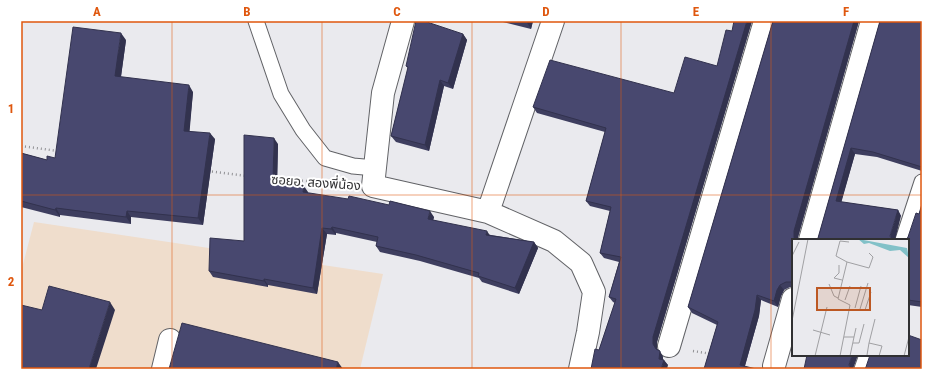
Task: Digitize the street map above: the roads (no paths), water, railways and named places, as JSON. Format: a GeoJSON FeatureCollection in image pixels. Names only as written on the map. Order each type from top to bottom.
{"type":"FeatureCollection","features":[{"type":"Feature","properties":{"kind":"street","name":"ซอยอ. สองพี่น้อง"},"geometry":{"type":"LineString","coordinates":[[403,21],[383,93],[373,186],[488,212],[554,241],[581,263],[594,292],[588,332],[580,369]]}},
{"type":"Feature","properties":{"kind":"street"},"geometry":{"type":"LineString","coordinates":[[488,212],[553,21]]}},
{"type":"Feature","properties":{"kind":"street"},"geometry":{"type":"LineString","coordinates":[[669,346],[765,21]]}},
{"type":"Feature","properties":{"kind":"street"},"geometry":{"type":"LineString","coordinates":[[810,239],[872,21]]}},
{"type":"Feature","properties":{"kind":"street"},"geometry":{"type":"LineString","coordinates":[[774,366],[792,303]]}},
{"type":"Feature","properties":{"kind":"street"},"geometry":{"type":"LineString","coordinates":[[163,369],[170,340]]}},
{"type":"Feature","properties":{"kind":"lane"},"geometry":{"type":"LineString","coordinates":[[256,21],[281,94],[303,130],[325,158],[353,166],[375,168]]}},
{"type":"Feature","properties":{"kind":"lane"},"geometry":{"type":"LineString","coordinates":[[903,239],[922,182]]}},
{"type":"Feature","properties":{"kind":"lane"},"geometry":{"type":"LineString","coordinates":[[862,369],[867,356]]}}]}
